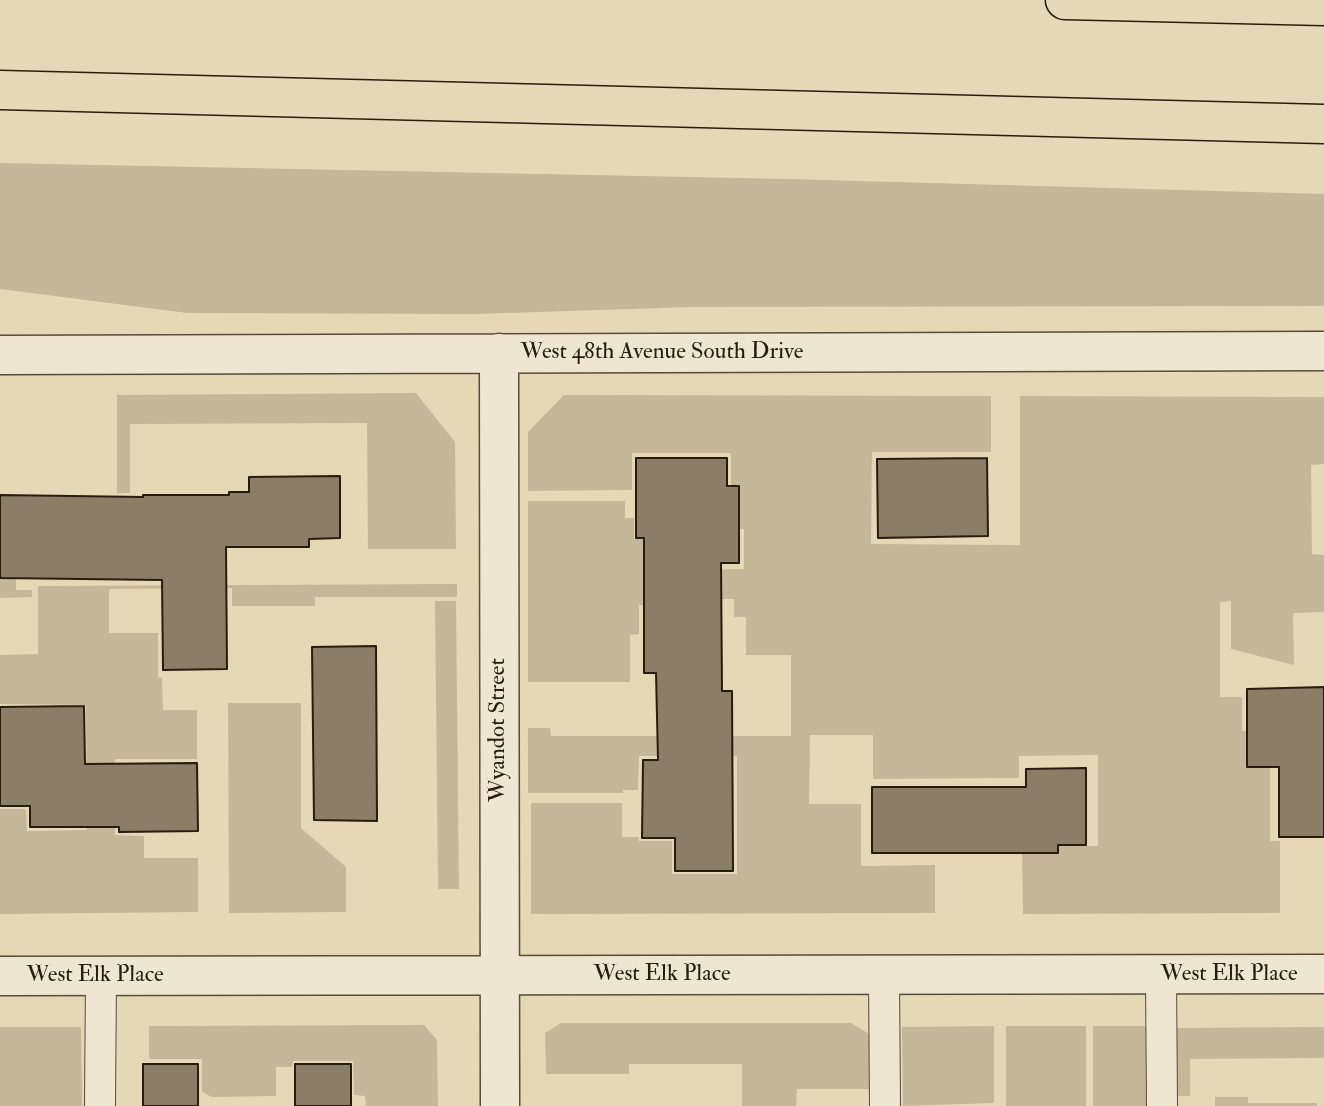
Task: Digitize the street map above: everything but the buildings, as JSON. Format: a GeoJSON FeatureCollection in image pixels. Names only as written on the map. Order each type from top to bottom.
{"type":"FeatureCollection","features":[{"type":"Feature","properties":{"kind":"highway"},"geometry":{"type":"LineString","coordinates":[[1065,0],[1324,6]]}},
{"type":"Feature","properties":{"kind":"highway"},"geometry":{"type":"LineString","coordinates":[[0,90],[1324,124]]}},
{"type":"Feature","properties":{"kind":"street","name":"West 48th Avenue South Drive"},"geometry":{"type":"LineString","coordinates":[[0,355],[1324,351]]}},
{"type":"Feature","properties":{"kind":"street","name":"Wyandot Street"},"geometry":{"type":"LineString","coordinates":[[499,354],[500,1106]]}},
{"type":"Feature","properties":{"kind":"street","name":"West Elk Place"},"geometry":{"type":"LineString","coordinates":[[0,976],[1324,974]]}},
{"type":"Feature","properties":{"kind":"lane"},"geometry":{"type":"LineString","coordinates":[[884,975],[885,1106]]}},
{"type":"Feature","properties":{"kind":"lane"},"geometry":{"type":"LineString","coordinates":[[1161,975],[1162,1106]]}},
{"type":"Feature","properties":{"kind":"lane"},"geometry":{"type":"LineString","coordinates":[[100,1106],[101,976]]}},
{"type":"Feature","properties":{"kind":"shaded area"},"geometry":{"type":"Polygon","coordinates":[[[0,163],[789,179],[1324,194],[1324,306],[692,307],[477,314],[187,313],[0,289],[0,163]]]}},
{"type":"Feature","properties":{"kind":"shaded area"},"geometry":{"type":"Polygon","coordinates":[[[416,393],[455,442],[456,549],[368,549],[367,423],[130,424],[130,493],[117,493],[117,395],[416,393]]]}},
{"type":"Feature","properties":{"kind":"shaded area"},"geometry":{"type":"Polygon","coordinates":[[[564,395],[991,396],[991,452],[872,452],[871,544],[1020,545],[1020,396],[1324,397],[1324,464],[1311,465],[1312,554],[1324,555],[1324,612],[1293,613],[1294,665],[1231,649],[1231,601],[1220,602],[1220,697],[1242,697],[1242,731],[1324,731],[1270,766],[1270,841],[1280,841],[1280,913],[1023,914],[1022,846],[1098,846],[1098,755],[1019,756],[1019,778],[873,779],[873,735],[810,735],[809,804],[861,804],[861,866],[935,865],[935,913],[531,914],[531,803],[622,803],[622,837],[638,837],[639,841],[672,841],[672,874],[737,874],[737,756],[639,756],[638,790],[623,790],[623,793],[528,793],[528,728],[550,728],[551,736],[791,736],[791,655],[746,655],[746,617],[734,617],[734,599],[699,599],[699,605],[639,605],[639,634],[630,635],[630,682],[528,682],[528,501],[625,501],[625,518],[634,518],[634,538],[649,539],[691,570],[744,569],[744,529],[731,529],[731,453],[632,453],[632,490],[528,491],[528,432],[564,395]]]}},
{"type":"Feature","properties":{"kind":"shaded area"},"geometry":{"type":"Polygon","coordinates":[[[0,552],[16,552],[16,590],[32,590],[32,597],[0,598],[0,552]]]}},
{"type":"Feature","properties":{"kind":"shaded area"},"geometry":{"type":"Polygon","coordinates":[[[457,584],[457,597],[315,597],[315,606],[232,606],[232,588],[109,589],[109,633],[158,633],[158,677],[162,678],[163,710],[197,710],[197,759],[115,759],[115,835],[144,836],[144,858],[198,858],[198,912],[0,914],[0,809],[26,809],[27,831],[87,830],[86,705],[0,704],[0,655],[38,654],[38,586],[457,584]]]}},
{"type":"Feature","properties":{"kind":"shaded area"},"geometry":{"type":"Polygon","coordinates":[[[435,601],[456,601],[459,889],[438,889],[435,601]]]}},
{"type":"Feature","properties":{"kind":"shaded area"},"geometry":{"type":"Polygon","coordinates":[[[228,703],[301,703],[301,828],[346,867],[346,912],[229,913],[228,703]]]}},
{"type":"Feature","properties":{"kind":"shaded area"},"geometry":{"type":"Polygon","coordinates":[[[561,1023],[851,1023],[871,1035],[871,1089],[797,1089],[796,1106],[742,1106],[742,1064],[629,1064],[629,1074],[546,1074],[545,1033],[561,1023]]]}},
{"type":"Feature","properties":{"kind":"shaded area"},"geometry":{"type":"Polygon","coordinates":[[[424,1025],[437,1040],[438,1106],[366,1106],[365,1096],[354,1095],[353,1061],[293,1061],[292,1067],[276,1067],[276,1096],[212,1097],[202,1092],[202,1059],[149,1059],[149,1026],[424,1025]]]}},
{"type":"Feature","properties":{"kind":"shaded area"},"geometry":{"type":"Polygon","coordinates":[[[994,1026],[994,1103],[903,1106],[902,1027],[994,1026]]]}},
{"type":"Feature","properties":{"kind":"shaded area"},"geometry":{"type":"Polygon","coordinates":[[[1006,1026],[1086,1026],[1086,1106],[1006,1106],[1006,1026]]]}},
{"type":"Feature","properties":{"kind":"shaded area"},"geometry":{"type":"Polygon","coordinates":[[[1093,1026],[1147,1026],[1147,1106],[1093,1106],[1093,1026]]]}},
{"type":"Feature","properties":{"kind":"shaded area"},"geometry":{"type":"Polygon","coordinates":[[[0,1027],[81,1027],[82,1106],[0,1106],[0,1027]]]}},
{"type":"Feature","properties":{"kind":"shaded area"},"geometry":{"type":"Polygon","coordinates":[[[1324,1027],[1324,1058],[1190,1059],[1190,1096],[1175,1096],[1175,1028],[1324,1027]]]}},
{"type":"Feature","properties":{"kind":"shaded area"},"geometry":{"type":"Polygon","coordinates":[[[1215,1097],[1248,1097],[1248,1103],[1317,1103],[1317,1106],[1215,1106],[1215,1097]]]}}]}
